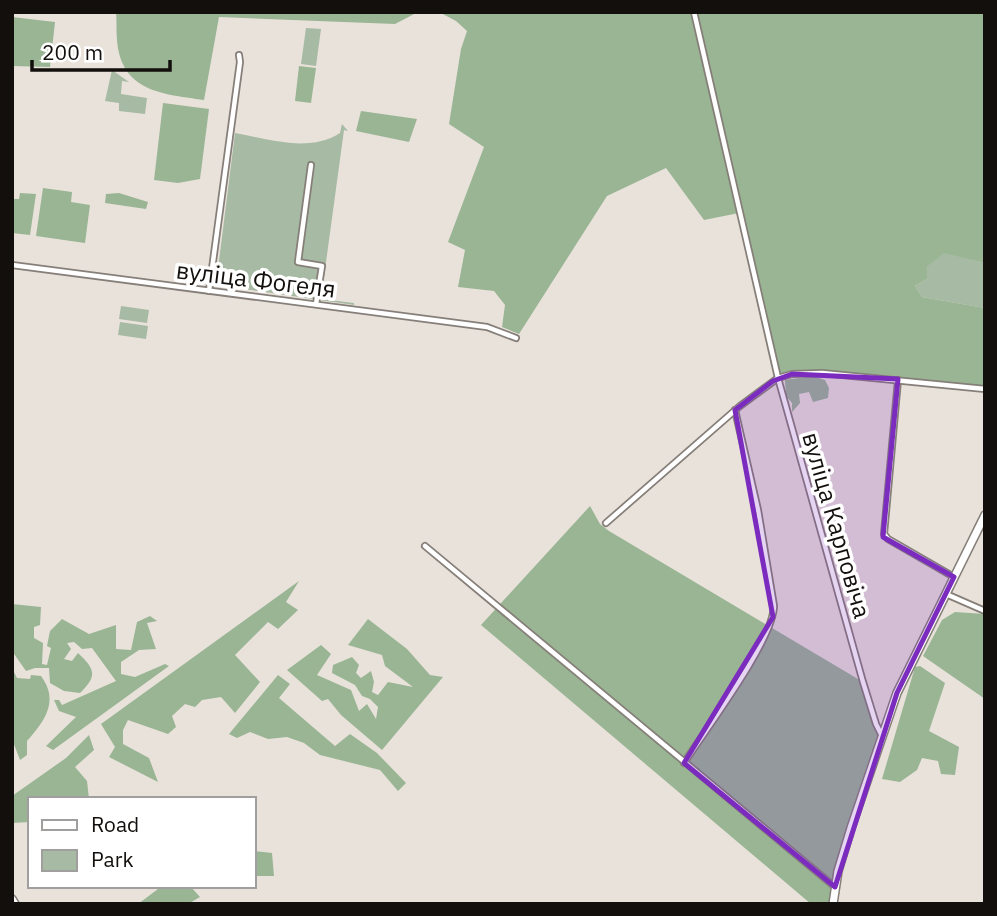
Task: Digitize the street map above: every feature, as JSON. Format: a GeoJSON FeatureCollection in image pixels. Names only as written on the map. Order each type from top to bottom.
{"type":"FeatureCollection","features":[{"type":"Feature","properties":{"kind":"main road"},"geometry":{"type":"LineString","coordinates":[[833,904],[850,828],[897,693],[985,515]]}},
{"type":"Feature","properties":{"kind":"main road"},"geometry":{"type":"LineString","coordinates":[[12,899],[15,904]]}},
{"type":"Feature","properties":{"kind":"street","name":"вуліца Карповіча"},"geometry":{"type":"LineString","coordinates":[[694,12],[778,378],[863,682],[881,734]]}},
{"type":"Feature","properties":{"kind":"street"},"geometry":{"type":"LineString","coordinates":[[209,291],[232,132],[239,55]]}},
{"type":"Feature","properties":{"kind":"street"},"geometry":{"type":"LineString","coordinates":[[311,165],[298,262],[322,266],[316,304]]}},
{"type":"Feature","properties":{"kind":"street","name":"вуліца Фогеля"},"geometry":{"type":"LineString","coordinates":[[12,265],[495,328],[516,338]]}},
{"type":"Feature","properties":{"kind":"street"},"geometry":{"type":"LineString","coordinates":[[606,523],[735,410],[778,378],[792,374],[822,373],[985,389]]}},
{"type":"Feature","properties":{"kind":"street"},"geometry":{"type":"LineString","coordinates":[[898,379],[884,534],[888,539],[954,577]]}},
{"type":"Feature","properties":{"kind":"street"},"geometry":{"type":"LineString","coordinates":[[684,763],[761,644],[773,617],[774,606],[760,520],[735,410]]}},
{"type":"Feature","properties":{"kind":"street"},"geometry":{"type":"LineString","coordinates":[[425,546],[835,887]]}},
{"type":"Feature","properties":{"kind":"street"},"geometry":{"type":"LineString","coordinates":[[945,594],[985,611]]}},
{"type":"Feature","properties":{"kind":"highlighted area"},"geometry":{"type":"Polygon","coordinates":[[[792,374],[898,379],[883,537],[954,577],[897,693],[835,887],[684,763],[773,617],[735,410],[773,381],[792,374]]]}},
{"type":"Feature","properties":{"kind":"green space"},"geometry":{"type":"Polygon","coordinates":[[[116,12],[418,12],[395,24],[219,17],[204,100],[160,92],[135,80],[120,57],[116,12]]]}},
{"type":"Feature","properties":{"kind":"green space"},"geometry":{"type":"Polygon","coordinates":[[[439,12],[985,12],[985,263],[944,253],[927,267],[927,279],[915,286],[922,297],[985,308],[985,389],[822,373],[792,374],[778,378],[739,213],[704,220],[666,168],[607,196],[519,334],[502,327],[505,305],[494,291],[458,287],[465,250],[448,242],[484,147],[449,124],[461,49],[467,31],[439,12]]]}},
{"type":"Feature","properties":{"kind":"green space"},"geometry":{"type":"Polygon","coordinates":[[[12,17],[55,22],[50,67],[12,66],[12,17]]]}},
{"type":"Feature","properties":{"kind":"green space"},"geometry":{"type":"Polygon","coordinates":[[[306,28],[321,29],[316,66],[301,64],[306,28]]]}},
{"type":"Feature","properties":{"kind":"green space"},"geometry":{"type":"Polygon","coordinates":[[[299,66],[316,68],[311,103],[295,101],[299,66]]]}},
{"type":"Feature","properties":{"kind":"green space"},"geometry":{"type":"Polygon","coordinates":[[[112,70],[129,82],[122,81],[121,94],[147,98],[145,114],[119,111],[119,103],[105,101],[112,70]]]}},
{"type":"Feature","properties":{"kind":"green space"},"geometry":{"type":"Polygon","coordinates":[[[163,103],[209,109],[200,179],[178,183],[154,180],[163,103]]]}},
{"type":"Feature","properties":{"kind":"green space"},"geometry":{"type":"Polygon","coordinates":[[[361,111],[417,119],[409,142],[356,131],[361,111]]]}},
{"type":"Feature","properties":{"kind":"green space"},"geometry":{"type":"Polygon","coordinates":[[[342,124],[348,131],[344,130],[321,299],[354,305],[216,285],[235,133],[289,143],[315,142],[340,133],[342,124]]]}},
{"type":"Feature","properties":{"kind":"green space"},"geometry":{"type":"Polygon","coordinates":[[[43,188],[72,192],[71,202],[90,205],[85,243],[36,236],[43,188]]]}},
{"type":"Feature","properties":{"kind":"green space"},"geometry":{"type":"Polygon","coordinates":[[[20,193],[36,194],[30,235],[12,233],[12,201],[19,199],[20,193]]]}},
{"type":"Feature","properties":{"kind":"green space"},"geometry":{"type":"Polygon","coordinates":[[[119,193],[148,202],[146,209],[105,203],[106,194],[119,193]]]}},
{"type":"Feature","properties":{"kind":"green space"},"geometry":{"type":"Polygon","coordinates":[[[944,252],[985,263],[985,308],[922,297],[915,286],[927,279],[927,267],[944,252]]]}},
{"type":"Feature","properties":{"kind":"green space"},"geometry":{"type":"Polygon","coordinates":[[[121,306],[149,310],[147,323],[119,319],[121,306]]]}},
{"type":"Feature","properties":{"kind":"green space"},"geometry":{"type":"Polygon","coordinates":[[[120,322],[148,326],[146,339],[118,335],[120,322]]]}},
{"type":"Feature","properties":{"kind":"green space"},"geometry":{"type":"Polygon","coordinates":[[[813,376],[825,380],[829,388],[828,398],[813,402],[809,392],[799,394],[800,403],[792,412],[792,403],[786,396],[785,380],[813,376]]]}},
{"type":"Feature","properties":{"kind":"green space"},"geometry":{"type":"Polygon","coordinates":[[[590,506],[600,524],[609,531],[863,682],[881,734],[851,828],[833,904],[811,904],[481,625],[590,506]]]}},
{"type":"Feature","properties":{"kind":"green space"},"geometry":{"type":"Polygon","coordinates":[[[299,581],[286,602],[298,610],[278,629],[268,622],[235,655],[260,682],[235,713],[221,697],[202,700],[195,707],[185,704],[172,716],[176,727],[168,734],[128,720],[123,730],[123,744],[149,758],[158,782],[109,757],[115,747],[101,724],[299,581]]]}},
{"type":"Feature","properties":{"kind":"green space"},"geometry":{"type":"Polygon","coordinates":[[[12,604],[41,607],[40,625],[34,627],[34,638],[43,643],[42,664],[47,665],[51,648],[47,646],[50,631],[62,619],[89,634],[116,625],[116,649],[131,650],[137,622],[150,616],[157,621],[147,623],[156,649],[139,650],[121,662],[121,674],[135,677],[165,664],[169,666],[53,750],[46,746],[76,717],[59,711],[54,700],[59,700],[62,705],[116,681],[92,648],[82,649],[74,642],[67,643],[71,649],[64,659],[72,661],[78,653],[92,673],[90,682],[80,693],[64,691],[50,683],[49,668],[26,671],[12,651],[12,604]]]}},
{"type":"Feature","properties":{"kind":"green space"},"geometry":{"type":"Polygon","coordinates":[[[955,612],[985,614],[985,699],[923,656],[942,620],[955,612]]]}},
{"type":"Feature","properties":{"kind":"green space"},"geometry":{"type":"Polygon","coordinates":[[[368,619],[407,649],[430,675],[443,677],[382,750],[341,715],[328,699],[322,701],[287,670],[321,645],[331,654],[317,675],[351,690],[359,711],[367,704],[376,719],[378,707],[362,696],[355,685],[332,673],[333,665],[352,657],[359,665],[356,673],[361,678],[371,671],[374,682],[372,692],[378,695],[388,682],[413,687],[385,666],[382,655],[348,645],[368,619]]]}},
{"type":"Feature","properties":{"kind":"green space"},"geometry":{"type":"Polygon","coordinates":[[[920,666],[945,683],[929,731],[959,747],[955,775],[941,774],[938,761],[922,758],[917,770],[900,782],[882,779],[915,667],[920,666]]]}},
{"type":"Feature","properties":{"kind":"green space"},"geometry":{"type":"Polygon","coordinates":[[[12,668],[17,678],[41,676],[49,694],[48,711],[27,741],[27,755],[20,760],[12,739],[12,668]]]}},
{"type":"Feature","properties":{"kind":"green space"},"geometry":{"type":"Polygon","coordinates":[[[278,675],[290,684],[279,698],[335,746],[350,734],[377,753],[406,783],[398,791],[380,770],[320,755],[304,743],[287,737],[268,739],[250,732],[237,738],[229,734],[278,675]]]}},
{"type":"Feature","properties":{"kind":"green space"},"geometry":{"type":"Polygon","coordinates":[[[89,735],[94,750],[75,767],[87,781],[89,797],[28,797],[28,822],[12,823],[12,796],[66,758],[89,735]]]}},
{"type":"Feature","properties":{"kind":"green space"},"geometry":{"type":"Polygon","coordinates":[[[256,851],[272,853],[274,876],[256,876],[256,851]]]}},
{"type":"Feature","properties":{"kind":"green space"},"geometry":{"type":"Polygon","coordinates":[[[159,888],[192,888],[200,897],[188,904],[138,904],[159,888]]]}}]}
